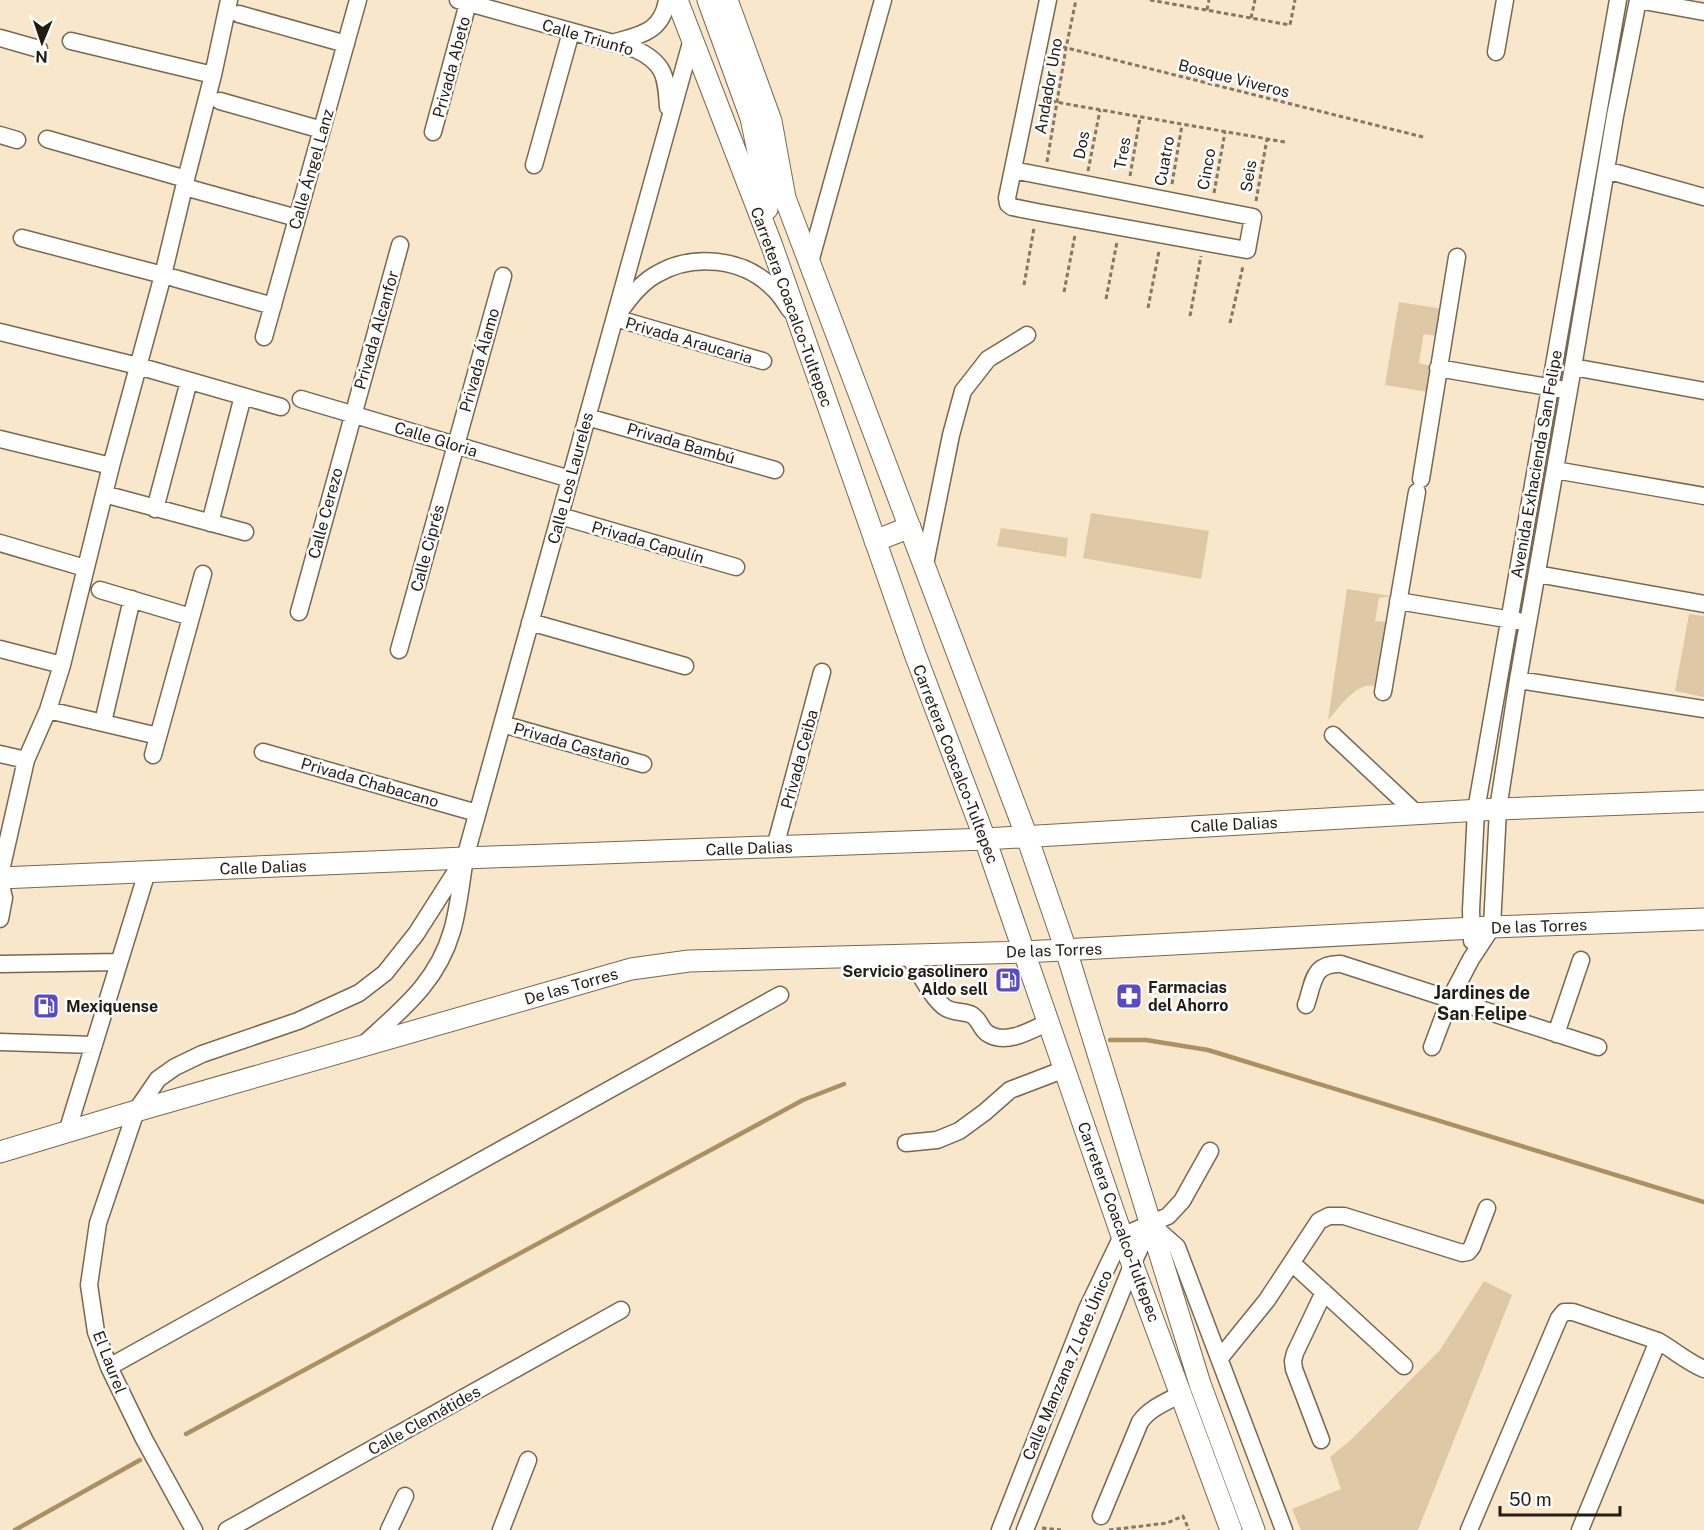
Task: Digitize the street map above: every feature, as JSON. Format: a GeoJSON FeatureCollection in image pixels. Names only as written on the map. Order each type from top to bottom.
{"type":"FeatureCollection","features":[{"type":"Feature","properties":{"kind":"main road","name":"Carretera Coacalco-Tultepec"},"geometry":{"type":"LineString","coordinates":[[677,0],[772,246],[874,541],[985,839],[1122,1236],[1232,1530]]}},
{"type":"Feature","properties":{"kind":"main road"},"geometry":{"type":"LineString","coordinates":[[708,0],[751,118],[760,160],[772,246]]}},
{"type":"Feature","properties":{"kind":"main road","name":"Carretera Coacalco-Tultepec"},"geometry":{"type":"LineString","coordinates":[[727,0],[771,121],[785,198],[925,564],[1027,837],[1066,950],[1200,1384],[1254,1530]]}},
{"type":"Feature","properties":{"kind":"main road"},"geometry":{"type":"LineString","coordinates":[[874,541],[910,526]]}},
{"type":"Feature","properties":{"kind":"main road","name":"Calle Dalias"},"geometry":{"type":"LineString","coordinates":[[0,878],[985,839],[1476,810],[1704,801]]}},
{"type":"Feature","properties":{"kind":"main road","name":"De las Torres"},"geometry":{"type":"LineString","coordinates":[[136,1111],[631,969],[689,961],[1024,952],[1704,919]]}},
{"type":"Feature","properties":{"kind":"main road"},"geometry":{"type":"LineString","coordinates":[[0,1152],[136,1111]]}},
{"type":"Feature","properties":{"kind":"street","name":"Calle Ángel Lanz"},"geometry":{"type":"LineString","coordinates":[[264,337],[358,0]]}},
{"type":"Feature","properties":{"kind":"street"},"geometry":{"type":"LineString","coordinates":[[611,43],[643,34],[655,27],[663,16],[667,0]]}},
{"type":"Feature","properties":{"kind":"street"},"geometry":{"type":"LineString","coordinates":[[810,262],[883,0]]}},
{"type":"Feature","properties":{"kind":"street"},"geometry":{"type":"LineString","coordinates":[[1013,170],[1253,218],[1247,250],[1037,212],[1012,207],[1008,204],[1013,170],[1048,0]]}},
{"type":"Feature","properties":{"kind":"street"},"geometry":{"type":"LineString","coordinates":[[1496,52],[1504,0]]}},
{"type":"Feature","properties":{"kind":"street","name":"Avenida Exhacienda San Felipe"},"geometry":{"type":"LineString","coordinates":[[1482,928],[1471,910],[1476,810],[1618,0]]}},
{"type":"Feature","properties":{"kind":"street"},"geometry":{"type":"LineString","coordinates":[[1638,0],[1704,12]]}},
{"type":"Feature","properties":{"kind":"street","name":"Avenida Exhacienda San Felipe"},"geometry":{"type":"LineString","coordinates":[[1482,928],[1518,680],[1606,170],[1638,0]]}},
{"type":"Feature","properties":{"kind":"street","name":"Calle Triunfo"},"geometry":{"type":"LineString","coordinates":[[463,2],[635,49],[647,55],[658,63],[667,83],[669,122]]}},
{"type":"Feature","properties":{"kind":"street","name":"Privada Abeto"},"geometry":{"type":"LineString","coordinates":[[433,132],[463,2]]}},
{"type":"Feature","properties":{"kind":"street"},"geometry":{"type":"LineString","coordinates":[[0,919],[4,898],[0,878],[26,760],[48,710],[62,665],[138,366],[168,277],[213,75],[234,7],[346,44]]}},
{"type":"Feature","properties":{"kind":"street"},"geometry":{"type":"LineString","coordinates":[[534,165],[571,32]]}},
{"type":"Feature","properties":{"kind":"street"},"geometry":{"type":"LineString","coordinates":[[0,38],[39,49]]}},
{"type":"Feature","properties":{"kind":"street","name":"Calle Triunfo"},"geometry":{"type":"LineString","coordinates":[[615,318],[692,39]]}},
{"type":"Feature","properties":{"kind":"street"},"geometry":{"type":"LineString","coordinates":[[71,41],[213,75]]}},
{"type":"Feature","properties":{"kind":"street"},"geometry":{"type":"LineString","coordinates":[[220,101],[322,130]]}},
{"type":"Feature","properties":{"kind":"street"},"geometry":{"type":"LineString","coordinates":[[0,135],[17,140]]}},
{"type":"Feature","properties":{"kind":"street"},"geometry":{"type":"LineString","coordinates":[[47,138],[297,218]]}},
{"type":"Feature","properties":{"kind":"street"},"geometry":{"type":"LineString","coordinates":[[1606,170],[1704,197]]}},
{"type":"Feature","properties":{"kind":"street"},"geometry":{"type":"LineString","coordinates":[[22,238],[273,306]]}},
{"type":"Feature","properties":{"kind":"street","name":"Privada Alcanfor"},"geometry":{"type":"LineString","coordinates":[[352,414],[400,245]]}},
{"type":"Feature","properties":{"kind":"street"},"geometry":{"type":"LineString","coordinates":[[1383,692],[1457,257]]}},
{"type":"Feature","properties":{"kind":"street","name":"Calle Los Laureles"},"geometry":{"type":"LineString","coordinates":[[465,858],[615,318],[631,295],[656,274],[685,262],[716,261],[747,270],[773,288],[798,320]]}},
{"type":"Feature","properties":{"kind":"street","name":"Privada Álamo"},"geometry":{"type":"LineString","coordinates":[[455,445],[503,276]]}},
{"type":"Feature","properties":{"kind":"street","name":"Privada Araucaria"},"geometry":{"type":"LineString","coordinates":[[615,318],[763,361]]}},
{"type":"Feature","properties":{"kind":"street"},"geometry":{"type":"LineString","coordinates":[[0,332],[138,366],[281,406]]}},
{"type":"Feature","properties":{"kind":"street"},"geometry":{"type":"LineString","coordinates":[[925,564],[951,435],[963,391],[988,359],[1027,335]]}},
{"type":"Feature","properties":{"kind":"street"},"geometry":{"type":"LineString","coordinates":[[1573,367],[1704,391]]}},
{"type":"Feature","properties":{"kind":"street"},"geometry":{"type":"LineString","coordinates":[[1438,368],[1569,391]]}},
{"type":"Feature","properties":{"kind":"street"},"geometry":{"type":"LineString","coordinates":[[155,509],[189,381]]}},
{"type":"Feature","properties":{"kind":"street"},"geometry":{"type":"LineString","coordinates":[[210,523],[243,396]]}},
{"type":"Feature","properties":{"kind":"street","name":"Calle Gloria"},"geometry":{"type":"LineString","coordinates":[[301,399],[570,479]]}},
{"type":"Feature","properties":{"kind":"street","name":"Calle Cerezo"},"geometry":{"type":"LineString","coordinates":[[299,612],[352,414]]}},
{"type":"Feature","properties":{"kind":"street","name":"Privada Bambú"},"geometry":{"type":"LineString","coordinates":[[587,417],[775,470]]}},
{"type":"Feature","properties":{"kind":"street"},"geometry":{"type":"LineString","coordinates":[[0,439],[111,466]]}},
{"type":"Feature","properties":{"kind":"street","name":"Calle Ciprés"},"geometry":{"type":"LineString","coordinates":[[399,650],[455,445]]}},
{"type":"Feature","properties":{"kind":"street"},"geometry":{"type":"LineString","coordinates":[[1555,470],[1704,496]]}},
{"type":"Feature","properties":{"kind":"street"},"geometry":{"type":"LineString","coordinates":[[104,494],[245,532]]}},
{"type":"Feature","properties":{"kind":"street","name":"Privada Capulín"},"geometry":{"type":"LineString","coordinates":[[560,516],[736,567]]}},
{"type":"Feature","properties":{"kind":"street"},"geometry":{"type":"LineString","coordinates":[[0,543],[85,568]]}},
{"type":"Feature","properties":{"kind":"street"},"geometry":{"type":"LineString","coordinates":[[153,755],[202,574]]}},
{"type":"Feature","properties":{"kind":"street"},"geometry":{"type":"LineString","coordinates":[[1537,574],[1704,604]]}},
{"type":"Feature","properties":{"kind":"street"},"geometry":{"type":"LineString","coordinates":[[100,590],[191,617]]}},
{"type":"Feature","properties":{"kind":"street"},"geometry":{"type":"LineString","coordinates":[[103,722],[132,600]]}},
{"type":"Feature","properties":{"kind":"street"},"geometry":{"type":"LineString","coordinates":[[1398,601],[1528,623]]}},
{"type":"Feature","properties":{"kind":"street"},"geometry":{"type":"LineString","coordinates":[[530,622],[685,666]]}},
{"type":"Feature","properties":{"kind":"street"},"geometry":{"type":"LineString","coordinates":[[0,649],[62,665]]}},
{"type":"Feature","properties":{"kind":"street","name":"Privada Ceiba"},"geometry":{"type":"LineString","coordinates":[[775,847],[822,672]]}},
{"type":"Feature","properties":{"kind":"street"},"geometry":{"type":"LineString","coordinates":[[1518,680],[1704,709]]}},
{"type":"Feature","properties":{"kind":"street"},"geometry":{"type":"LineString","coordinates":[[48,710],[158,735]]}},
{"type":"Feature","properties":{"kind":"street","name":"Privada Castaño"},"geometry":{"type":"LineString","coordinates":[[502,724],[643,764]]}},
{"type":"Feature","properties":{"kind":"street"},"geometry":{"type":"LineString","coordinates":[[1333,735],[1417,814]]}},
{"type":"Feature","properties":{"kind":"street","name":"Privada Chabacano"},"geometry":{"type":"LineString","coordinates":[[263,752],[477,813]]}},
{"type":"Feature","properties":{"kind":"street"},"geometry":{"type":"LineString","coordinates":[[0,754],[26,760]]}},
{"type":"Feature","properties":{"kind":"street"},"geometry":{"type":"LineString","coordinates":[[363,1046],[417,996],[437,967],[452,931],[465,858]]}},
{"type":"Feature","properties":{"kind":"street","name":"El Laurel"},"geometry":{"type":"LineString","coordinates":[[194,1530],[144,1439],[109,1367],[96,1332],[89,1285],[98,1223],[136,1111],[158,1079],[175,1067],[202,1054],[298,1021],[359,993],[385,973],[416,934],[465,858]]}},
{"type":"Feature","properties":{"kind":"street"},"geometry":{"type":"LineString","coordinates":[[67,1132],[147,872]]}},
{"type":"Feature","properties":{"kind":"street"},"geometry":{"type":"LineString","coordinates":[[1432,1047],[1450,999],[1471,958],[1482,928]]}},
{"type":"Feature","properties":{"kind":"street"},"geometry":{"type":"LineString","coordinates":[[908,955],[938,1002],[946,1009],[971,1014],[985,1032],[996,1038],[1008,1038],[1048,1022]]}},
{"type":"Feature","properties":{"kind":"street"},"geometry":{"type":"LineString","coordinates":[[1556,1034],[1581,960]]}},
{"type":"Feature","properties":{"kind":"street"},"geometry":{"type":"LineString","coordinates":[[0,964],[119,962]]}},
{"type":"Feature","properties":{"kind":"street"},"geometry":{"type":"LineString","coordinates":[[1306,1005],[1318,971],[1328,963],[1341,964],[1598,1047]]}},
{"type":"Feature","properties":{"kind":"street"},"geometry":{"type":"LineString","coordinates":[[109,1367],[780,994]]}},
{"type":"Feature","properties":{"kind":"street"},"geometry":{"type":"LineString","coordinates":[[0,1042],[94,1045]]}},
{"type":"Feature","properties":{"kind":"street"},"geometry":{"type":"LineString","coordinates":[[906,1143],[938,1140],[959,1131],[1010,1090],[1065,1069]]}},
{"type":"Feature","properties":{"kind":"street"},"geometry":{"type":"LineString","coordinates":[[1122,1236],[1168,1216],[1182,1201],[1210,1151]]}},
{"type":"Feature","properties":{"kind":"street"},"geometry":{"type":"LineString","coordinates":[[1220,1358],[1267,1300],[1319,1221],[1329,1216],[1344,1216],[1468,1252],[1487,1208]]}},
{"type":"Feature","properties":{"kind":"street"},"geometry":{"type":"LineString","coordinates":[[1151,1224],[1177,1247],[1284,1530]]}},
{"type":"Feature","properties":{"kind":"street","name":"Calle Manzana 7 Lote Único"},"geometry":{"type":"LineString","coordinates":[[1025,1530],[1151,1224]]}},
{"type":"Feature","properties":{"kind":"street","name":"Calle Manzana 7 Lote Único"},"geometry":{"type":"LineString","coordinates":[[1000,1530],[1087,1309],[1122,1236]]}},
{"type":"Feature","properties":{"kind":"street"},"geometry":{"type":"LineString","coordinates":[[1292,1263],[1404,1366]]}},
{"type":"Feature","properties":{"kind":"street"},"geometry":{"type":"LineString","coordinates":[[1321,1440],[1293,1361],[1324,1293]]}},
{"type":"Feature","properties":{"kind":"street","name":"Calle Clemátides"},"geometry":{"type":"LineString","coordinates":[[227,1530],[621,1310]]}},
{"type":"Feature","properties":{"kind":"street"},"geometry":{"type":"LineString","coordinates":[[1469,1530],[1559,1318],[1564,1312],[1573,1312],[1658,1341],[1704,1370]]}},
{"type":"Feature","properties":{"kind":"street"},"geometry":{"type":"LineString","coordinates":[[1580,1530],[1658,1341]]}},
{"type":"Feature","properties":{"kind":"street"},"geometry":{"type":"LineString","coordinates":[[1105,1523],[1140,1422],[1152,1409],[1181,1394]]}},
{"type":"Feature","properties":{"kind":"street"},"geometry":{"type":"LineString","coordinates":[[501,1530],[528,1460]]}},
{"type":"Feature","properties":{"kind":"street"},"geometry":{"type":"LineString","coordinates":[[389,1530],[405,1496]]}},
{"type":"Feature","properties":{"kind":"path","name":"Andador Uno"},"geometry":{"type":"LineString","coordinates":[[1045,176],[1076,0]]}},
{"type":"Feature","properties":{"kind":"path"},"geometry":{"type":"LineString","coordinates":[[1150,0],[1166,1],[1290,25],[1295,0]]}},
{"type":"Feature","properties":{"kind":"path"},"geometry":{"type":"LineString","coordinates":[[1207,10],[1209,0]]}},
{"type":"Feature","properties":{"kind":"path"},"geometry":{"type":"LineString","coordinates":[[1251,18],[1255,0]]}},
{"type":"Feature","properties":{"kind":"path","name":"Bosque Viveros"},"geometry":{"type":"LineString","coordinates":[[1039,42],[1423,137]]}},
{"type":"Feature","properties":{"kind":"path"},"geometry":{"type":"LineString","coordinates":[[1039,99],[1285,142]]}},
{"type":"Feature","properties":{"kind":"path","name":"Dos"},"geometry":{"type":"LineString","coordinates":[[1085,184],[1100,110]]}},
{"type":"Feature","properties":{"kind":"path","name":"Tres"},"geometry":{"type":"LineString","coordinates":[[1127,193],[1140,117]]}},
{"type":"Feature","properties":{"kind":"path","name":"Cuatro"},"geometry":{"type":"LineString","coordinates":[[1170,201],[1182,125]]}},
{"type":"Feature","properties":{"kind":"path","name":"Cinco"},"geometry":{"type":"LineString","coordinates":[[1211,209],[1225,132]]}},
{"type":"Feature","properties":{"kind":"path","name":"Seis"},"geometry":{"type":"LineString","coordinates":[[1253,218],[1267,139]]}},
{"type":"Feature","properties":{"kind":"path"},"geometry":{"type":"LineString","coordinates":[[1023,285],[1037,212]]}},
{"type":"Feature","properties":{"kind":"path"},"geometry":{"type":"LineString","coordinates":[[1064,292],[1078,219]]}},
{"type":"Feature","properties":{"kind":"path"},"geometry":{"type":"LineString","coordinates":[[1106,299],[1119,227]]}},
{"type":"Feature","properties":{"kind":"path"},"geometry":{"type":"LineString","coordinates":[[1148,308],[1162,235]]}},
{"type":"Feature","properties":{"kind":"path"},"geometry":{"type":"LineString","coordinates":[[1190,316],[1204,242]]}},
{"type":"Feature","properties":{"kind":"path"},"geometry":{"type":"LineString","coordinates":[[1230,323],[1247,250]]}},
{"type":"Feature","properties":{"kind":"path"},"geometry":{"type":"LineString","coordinates":[[1105,1523],[1167,1523],[1183,1516],[1189,1530]]}},
{"type":"Feature","properties":{"kind":"shaded area"},"geometry":{"type":"Polygon","coordinates":[[[1399,302],[1443,309],[1442,337],[1424,334],[1423,337],[1419,363],[1431,366],[1428,392],[1385,385],[1399,302]]]}},
{"type":"Feature","properties":{"kind":"shaded area"},"geometry":{"type":"Polygon","coordinates":[[[1091,513],[1209,531],[1201,579],[1083,558],[1091,513]]]}},
{"type":"Feature","properties":{"kind":"shaded area"},"geometry":{"type":"Polygon","coordinates":[[[1001,528],[1068,538],[1066,557],[997,546],[1001,528]]]}},
{"type":"Feature","properties":{"kind":"shaded area"},"geometry":{"type":"Polygon","coordinates":[[[1347,589],[1391,596],[1379,598],[1375,621],[1386,622],[1374,686],[1361,688],[1355,692],[1328,720],[1347,589]]]}},
{"type":"Feature","properties":{"kind":"shaded area"},"geometry":{"type":"Polygon","coordinates":[[[1689,614],[1704,616],[1704,697],[1675,691],[1689,614]]]}},
{"type":"Feature","properties":{"kind":"shaded area"},"geometry":{"type":"Polygon","coordinates":[[[1484,1281],[1512,1295],[1418,1530],[1301,1530],[1292,1509],[1341,1489],[1330,1457],[1352,1439],[1440,1350],[1484,1281]]]}},
{"type":"Feature","properties":{"kind":"waterway"},"geometry":{"type":"LineString","coordinates":[[1110,1040],[1146,1040],[1208,1050],[1704,1202]]}},
{"type":"Feature","properties":{"kind":"waterway"},"geometry":{"type":"LineString","coordinates":[[186,1434],[803,1100],[844,1084]]}},
{"type":"Feature","properties":{"kind":"waterway"},"geometry":{"type":"LineString","coordinates":[[15,1530],[140,1460]]}},
{"type":"Feature","properties":{"kind":"place","name":"Servicio gasolinero Aldo sell"},"geometry":{"type":"Point","coordinates":[1008,980]}},
{"type":"Feature","properties":{"kind":"place","name":"Farmacias del Ahorro"},"geometry":{"type":"Point","coordinates":[1129,996]}},
{"type":"Feature","properties":{"kind":"place","name":"Mexiquense"},"geometry":{"type":"Point","coordinates":[46,1006]}},
{"type":"Feature","properties":{"kind":"district","name":"Jardines de San Felipe"},"geometry":{"type":"Point","coordinates":[1482,1003]}}]}
